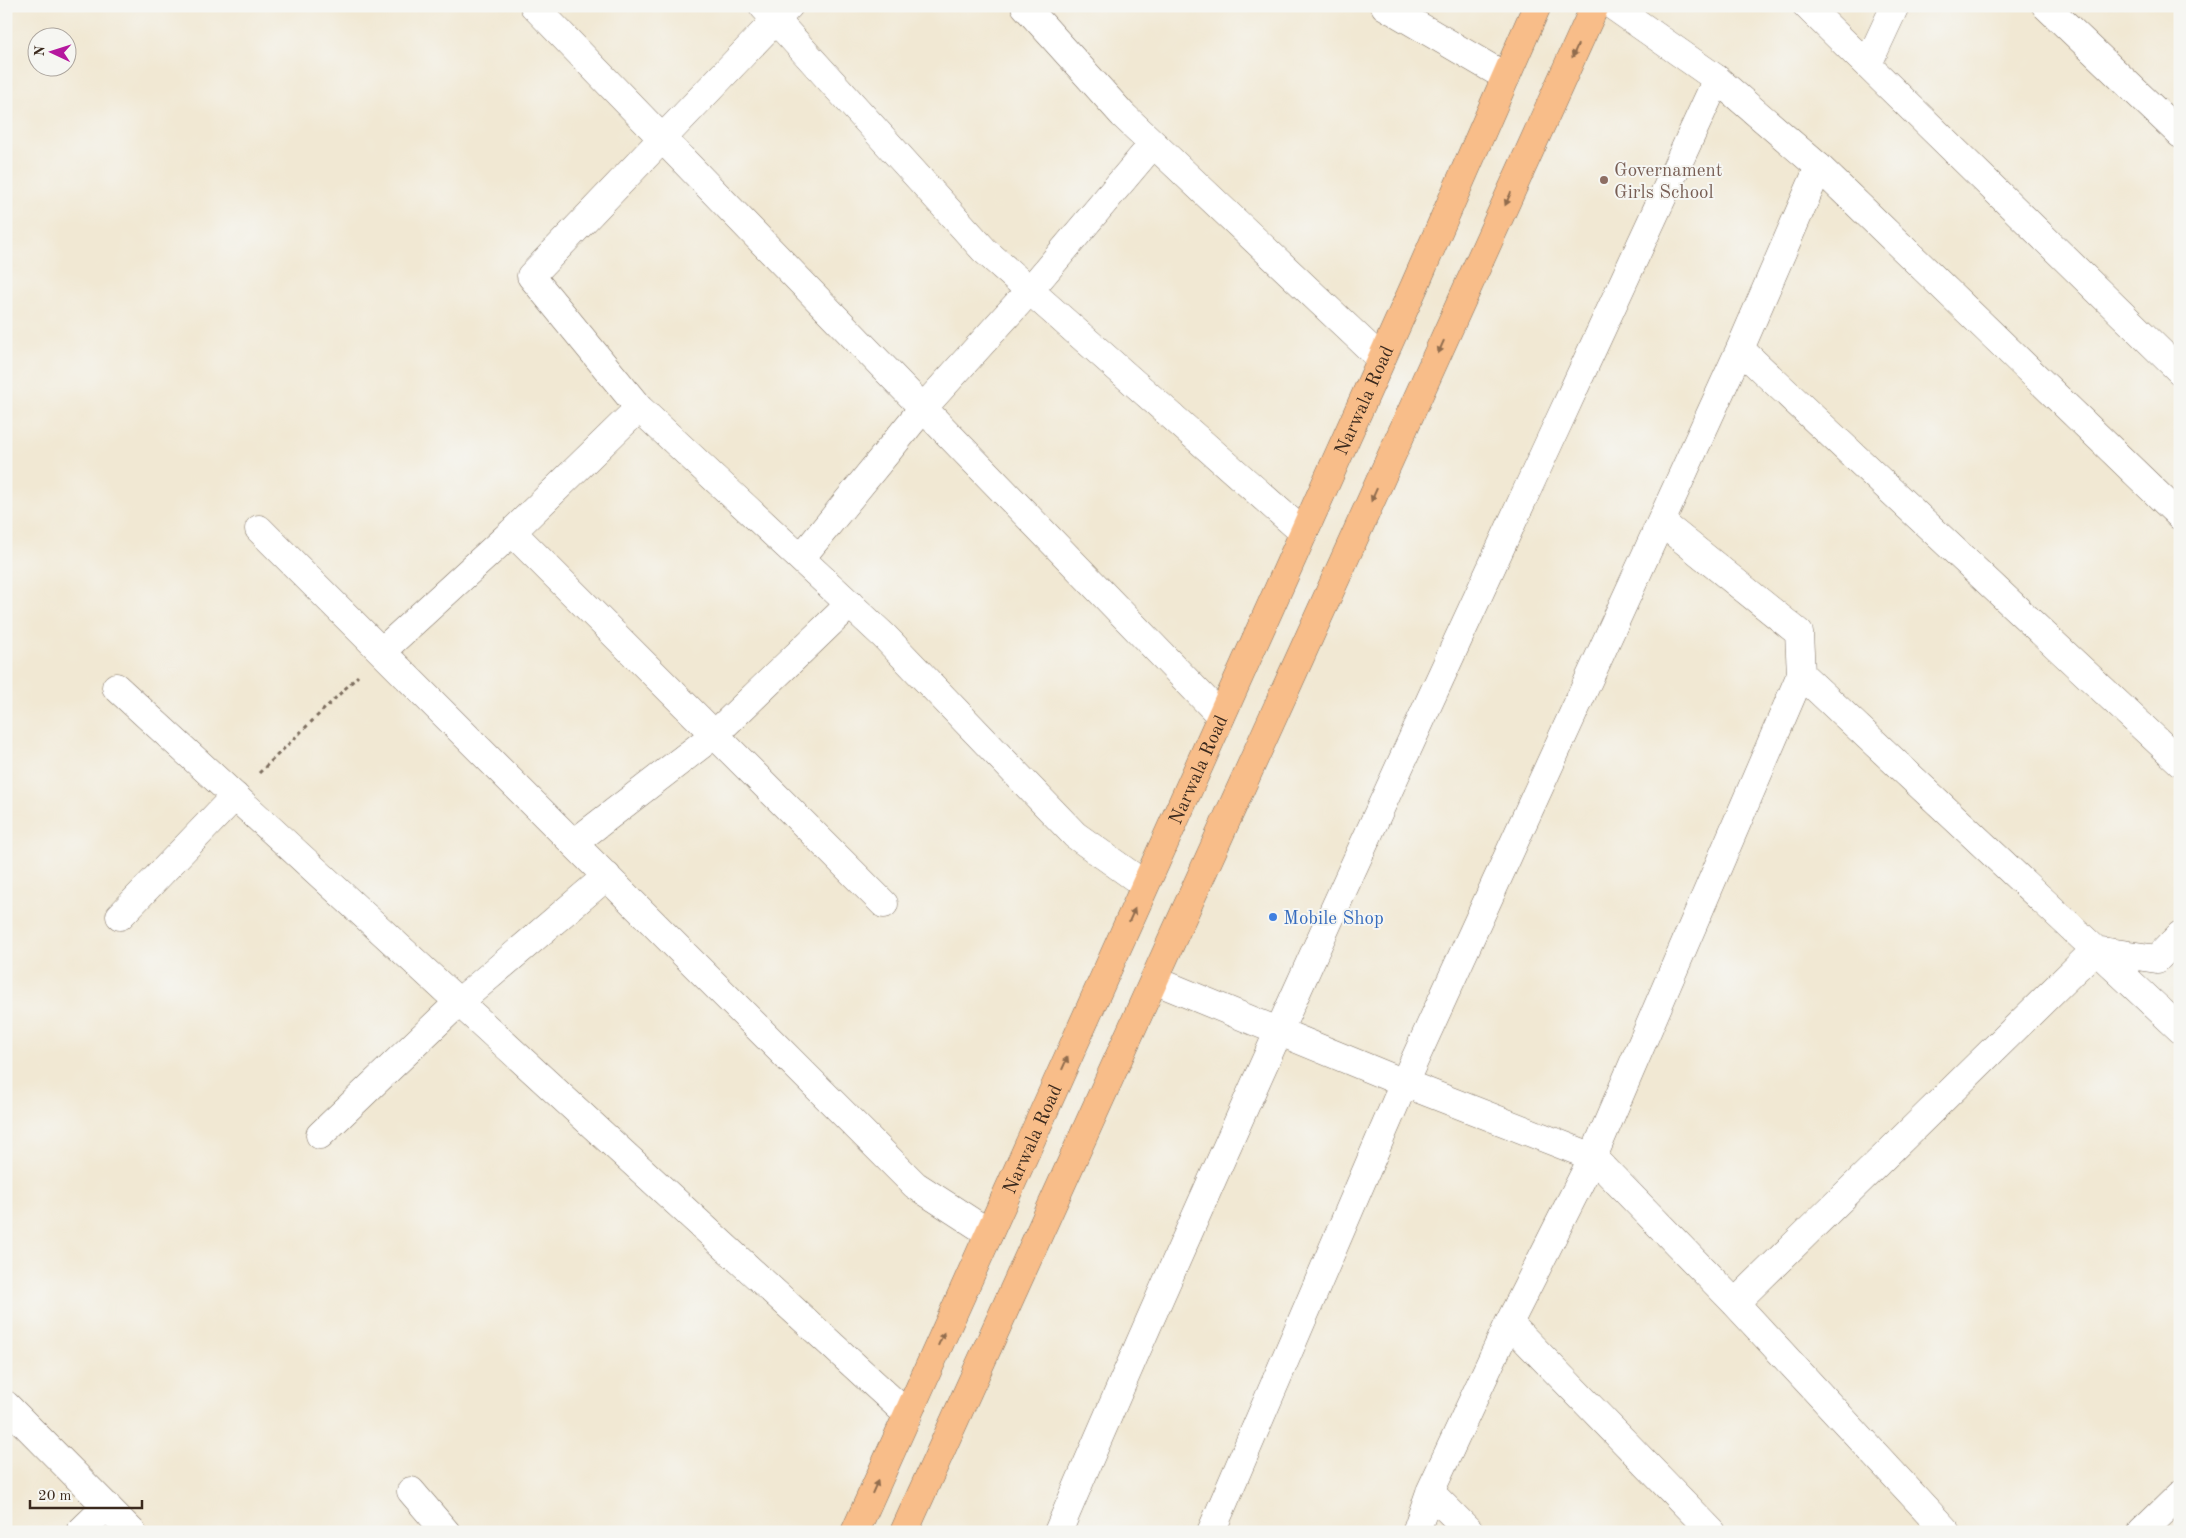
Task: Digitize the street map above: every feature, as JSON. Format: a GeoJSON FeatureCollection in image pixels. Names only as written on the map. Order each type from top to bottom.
{"type":"FeatureCollection","features":[{"type":"Feature","properties":{"kind":"main road","name":"Narwala Road"},"geometry":{"type":"LineString","coordinates":[[855,1532],[1304,533],[1537,6]]}},
{"type":"Feature","properties":{"kind":"main road"},"geometry":{"type":"LineString","coordinates":[[904,1532],[1595,6]]}},
{"type":"Feature","properties":{"kind":"street"},"geometry":{"type":"LineString","coordinates":[[534,6],[1221,716]]}},
{"type":"Feature","properties":{"kind":"street"},"geometry":{"type":"LineString","coordinates":[[1025,6],[1123,115],[1381,359]]}},
{"type":"Feature","properties":{"kind":"street"},"geometry":{"type":"LineString","coordinates":[[1385,6],[1506,77]]}},
{"type":"Feature","properties":{"kind":"street"},"geometry":{"type":"LineString","coordinates":[[1613,6],[1717,79],[1819,167],[2180,516]]}},
{"type":"Feature","properties":{"kind":"street"},"geometry":{"type":"LineString","coordinates":[[1807,6],[2180,372]]}},
{"type":"Feature","properties":{"kind":"street"},"geometry":{"type":"LineString","coordinates":[[1868,64],[1895,6]]}},
{"type":"Feature","properties":{"kind":"street"},"geometry":{"type":"LineString","coordinates":[[2046,6],[2180,134]]}},
{"type":"Feature","properties":{"kind":"street"},"geometry":{"type":"LineString","coordinates":[[1145,885],[1075,835],[885,636],[639,408],[531,276],[662,139],[776,11],[984,250],[1304,533]]}},
{"type":"Feature","properties":{"kind":"street"},"geometry":{"type":"LineString","coordinates":[[1058,1532],[1146,1325],[1278,1032],[1717,79]]}},
{"type":"Feature","properties":{"kind":"street"},"geometry":{"type":"LineString","coordinates":[[801,558],[923,408],[1030,290],[1153,144]]}},
{"type":"Feature","properties":{"kind":"street"},"geometry":{"type":"LineString","coordinates":[[1211,1532],[1404,1083],[1740,349],[1819,167]]}},
{"type":"Feature","properties":{"kind":"street"},"geometry":{"type":"LineString","coordinates":[[1740,349],[2180,762]]}},
{"type":"Feature","properties":{"kind":"street"},"geometry":{"type":"LineString","coordinates":[[382,652],[512,532],[639,408]]}},
{"type":"Feature","properties":{"kind":"street"},"geometry":{"type":"LineString","coordinates":[[1416,1532],[1430,1492],[1509,1323],[1593,1157],[1801,674],[1799,632],[1661,522]]}},
{"type":"Feature","properties":{"kind":"street"},"geometry":{"type":"LineString","coordinates":[[259,529],[915,1185],[989,1233]]}},
{"type":"Feature","properties":{"kind":"street"},"geometry":{"type":"LineString","coordinates":[[512,532],[884,904]]}},
{"type":"Feature","properties":{"kind":"street"},"geometry":{"type":"LineString","coordinates":[[574,843],[714,735],[850,604]]}},
{"type":"Feature","properties":{"kind":"street"},"geometry":{"type":"LineString","coordinates":[[1801,674],[2180,1029]]}},
{"type":"Feature","properties":{"kind":"street"},"geometry":{"type":"LineString","coordinates":[[116,687],[908,1415]]}},
{"type":"Feature","properties":{"kind":"street"},"geometry":{"type":"LineString","coordinates":[[120,916],[235,796]]}},
{"type":"Feature","properties":{"kind":"street"},"geometry":{"type":"LineString","coordinates":[[320,1135],[459,1002],[607,876]]}},
{"type":"Feature","properties":{"kind":"street"},"geometry":{"type":"LineString","coordinates":[[2096,950],[2157,959],[2180,935]]}},
{"type":"Feature","properties":{"kind":"street"},"geometry":{"type":"LineString","coordinates":[[1735,1303],[2096,950]]}},
{"type":"Feature","properties":{"kind":"street"},"geometry":{"type":"LineString","coordinates":[[1154,980],[1404,1083],[1593,1157],[1735,1303],[1946,1532]]}},
{"type":"Feature","properties":{"kind":"street"},"geometry":{"type":"LineString","coordinates":[[1509,1323],[1712,1532]]}},
{"type":"Feature","properties":{"kind":"street"},"geometry":{"type":"LineString","coordinates":[[6,1405],[132,1532]]}},
{"type":"Feature","properties":{"kind":"street"},"geometry":{"type":"LineString","coordinates":[[411,1491],[446,1532]]}},
{"type":"Feature","properties":{"kind":"street"},"geometry":{"type":"LineString","coordinates":[[1430,1492],[1470,1532]]}},
{"type":"Feature","properties":{"kind":"street"},"geometry":{"type":"LineString","coordinates":[[2142,1532],[2180,1495]]}},
{"type":"Feature","properties":{"kind":"street"},"geometry":{"type":"LineString","coordinates":[[80,1532],[106,1506]]}},
{"type":"Feature","properties":{"kind":"path"},"geometry":{"type":"LineString","coordinates":[[235,796],[382,652]]}},
{"type":"Feature","properties":{"kind":"place","name":"Governament Girls School"},"geometry":{"type":"Point","coordinates":[1604,180]}},
{"type":"Feature","properties":{"kind":"place","name":"Mobile Shop"},"geometry":{"type":"Point","coordinates":[1273,917]}}]}
